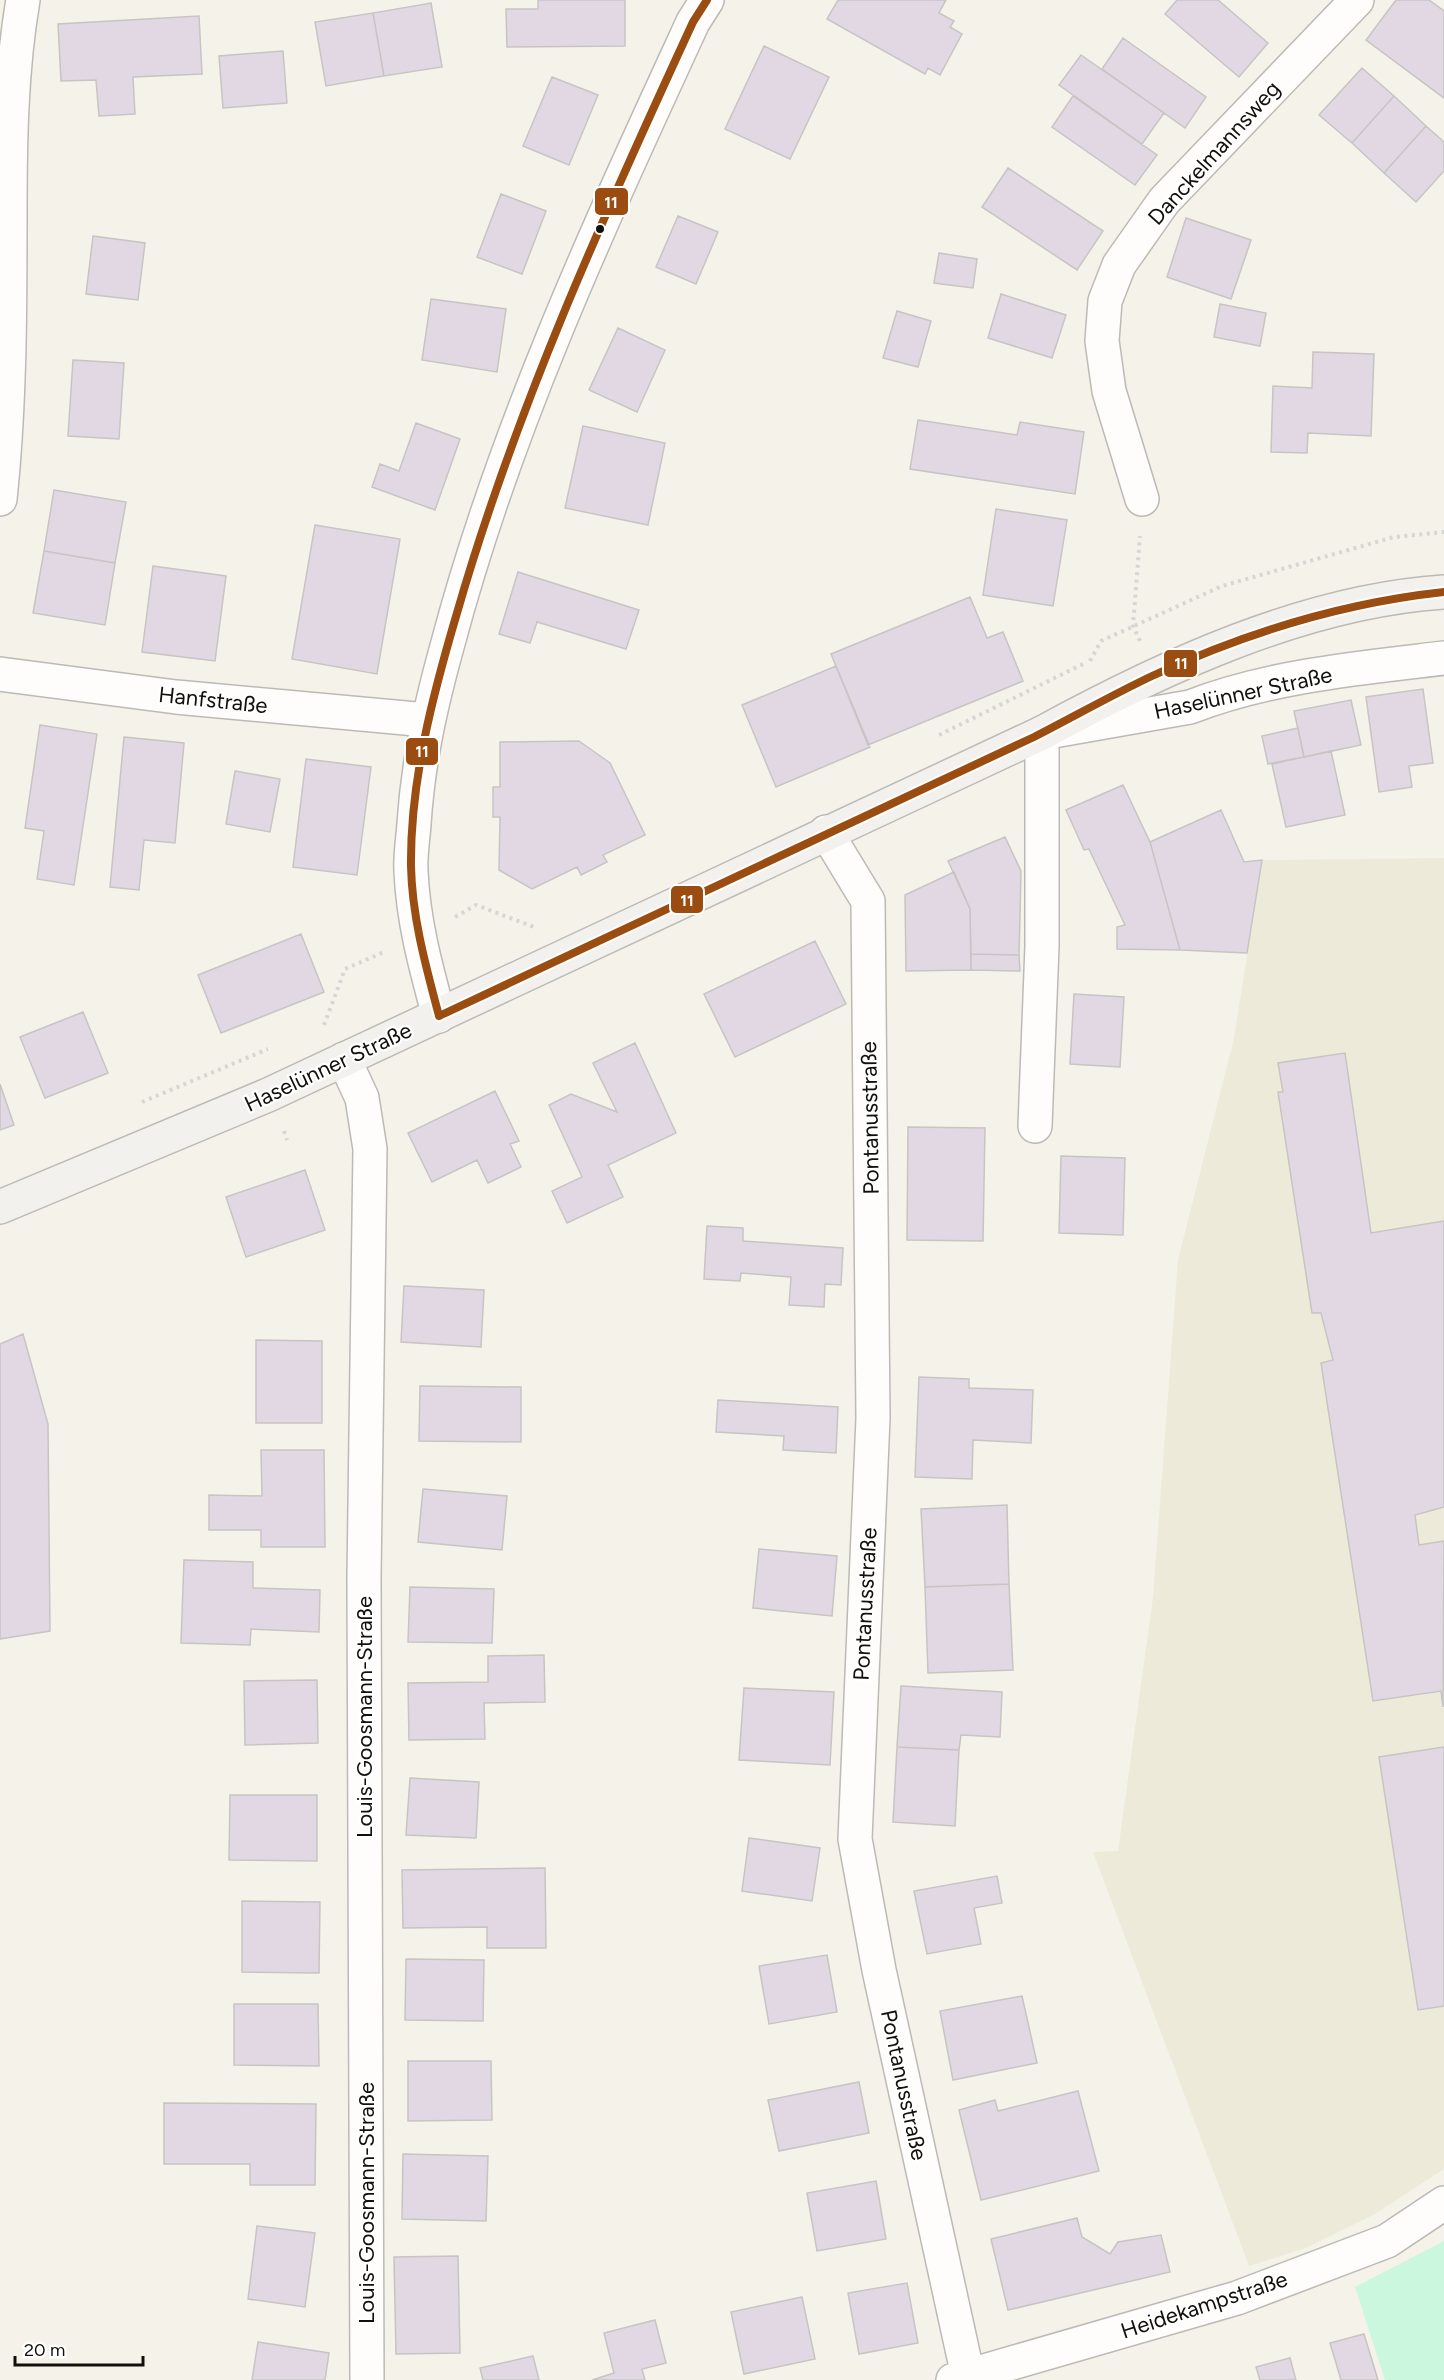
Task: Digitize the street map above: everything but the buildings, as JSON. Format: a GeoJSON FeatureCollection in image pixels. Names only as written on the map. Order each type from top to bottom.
{"type":"FeatureCollection","features":[{"type":"Feature","properties":{"kind":"street"},"geometry":{"type":"LineString","coordinates":[[0,499],[9,327],[9,153],[23,0]]}},
{"type":"Feature","properties":{"kind":"street"},"geometry":{"type":"LineString","coordinates":[[439,1016],[418,937],[411,869],[418,774],[427,720],[463,585],[525,407],[598,228],[693,22],[706,0]]}},
{"type":"Feature","properties":{"kind":"street","name":"Danckelmannsweg"},"geometry":{"type":"LineString","coordinates":[[1142,499],[1109,391],[1102,341],[1105,301],[1119,265],[1178,186],[1357,0]]}},
{"type":"Feature","properties":{"kind":"street","name":"Haselünner Straße"},"geometry":{"type":"LineString","coordinates":[[0,1207],[243,1106],[1042,733],[1155,676],[1220,647],[1283,625],[1403,595],[1444,592]]}},
{"type":"Feature","properties":{"kind":"street","name":"Haselünner Straße"},"geometry":{"type":"LineString","coordinates":[[1042,733],[1190,707],[1212,698],[1293,680],[1444,658]]}},
{"type":"Feature","properties":{"kind":"street","name":"Hanfstraße"},"geometry":{"type":"LineString","coordinates":[[0,674],[176,697],[427,720]]}},
{"type":"Feature","properties":{"kind":"street"},"geometry":{"type":"LineString","coordinates":[[1035,1126],[1042,946],[1042,733]]}},
{"type":"Feature","properties":{"kind":"street","name":"Pontanusstraße"},"geometry":{"type":"LineString","coordinates":[[826,832],[868,901],[873,1418],[855,1839],[961,2378]]}},
{"type":"Feature","properties":{"kind":"street","name":"Louis-Goosmann-Straße"},"geometry":{"type":"LineString","coordinates":[[344,1059],[362,1098],[370,1149],[364,1578],[367,2380]]}},
{"type":"Feature","properties":{"kind":"street","name":"Heidekampstraße"},"geometry":{"type":"LineString","coordinates":[[961,2378],[1237,2298],[1388,2241],[1444,2203]]}},
{"type":"Feature","properties":{"kind":"path"},"geometry":{"type":"LineString","coordinates":[[1142,499],[1133,626],[1155,676]]}},
{"type":"Feature","properties":{"kind":"path"},"geometry":{"type":"LineString","coordinates":[[315,1029],[326,1024],[345,969],[418,937],[476,905],[533,927]]}},
{"type":"Feature","properties":{"kind":"path"},"geometry":{"type":"LineString","coordinates":[[135,1105],[272,1047]]}},
{"type":"Feature","properties":{"kind":"shaded area"},"geometry":{"type":"Polygon","coordinates":[[[1444,858],[1444,2169],[1375,2214],[1306,2248],[1249,2266],[1093,1852],[1118,1851],[1153,1597],[1178,1260],[1234,1038],[1262,860],[1444,858]]]}},
{"type":"Feature","properties":{"kind":"green space"},"geometry":{"type":"Polygon","coordinates":[[[1444,2241],[1444,2380],[1385,2380],[1355,2287],[1444,2241]]]}},
{"type":"Feature","properties":{"kind":"transit line","name":"11"},"geometry":{"type":"LineString","coordinates":[[439,1016],[417,923],[411,866],[414,802],[425,738],[440,675],[480,537],[534,387],[627,167],[693,22],[707,0]]}},
{"type":"Feature","properties":{"kind":"transit line","name":"11"},"geometry":{"type":"LineString","coordinates":[[439,1016],[1034,737],[1137,683],[1187,660],[1258,633],[1331,612],[1444,592]]}}]}
